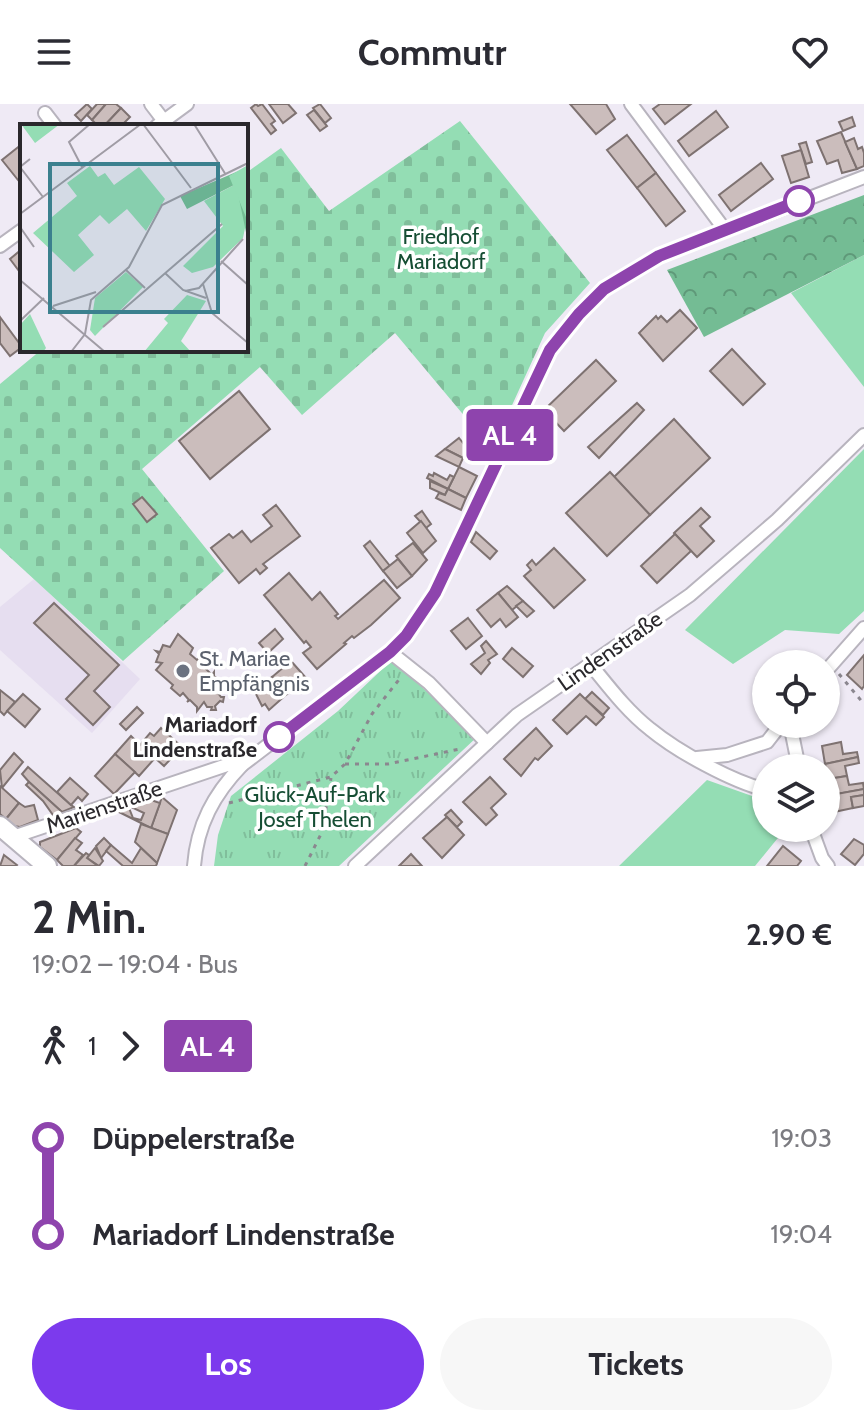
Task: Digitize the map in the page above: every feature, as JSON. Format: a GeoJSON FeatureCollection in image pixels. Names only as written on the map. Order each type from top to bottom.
{"type":"FeatureCollection","features":[{"type":"Feature","properties":{"kind":"street"},"geometry":{"type":"LineString","coordinates":[[151,104],[160,124],[187,104]]}},
{"type":"Feature","properties":{"kind":"street"},"geometry":{"type":"LineString","coordinates":[[631,104],[725,230]]}},
{"type":"Feature","properties":{"kind":"street"},"geometry":{"type":"LineString","coordinates":[[45,113],[53,124]]}},
{"type":"Feature","properties":{"kind":"street","name":"Marienstraße"},"geometry":{"type":"LineString","coordinates":[[194,866],[202,826],[209,807],[223,785],[242,765],[390,652],[406,636],[435,593],[550,350],[604,289],[659,256],[864,177]]}},
{"type":"Feature","properties":{"kind":"street"},"geometry":{"type":"LineString","coordinates":[[0,246],[20,231]]}},
{"type":"Feature","properties":{"kind":"street","name":"Lindenstraße"},"geometry":{"type":"LineString","coordinates":[[355,866],[517,715],[690,595],[777,520],[864,435]]}},
{"type":"Feature","properties":{"kind":"street"},"geometry":{"type":"LineString","coordinates":[[840,655],[864,628]]}},
{"type":"Feature","properties":{"kind":"street"},"geometry":{"type":"LineString","coordinates":[[390,652],[411,667],[487,743]]}},
{"type":"Feature","properties":{"kind":"street"},"geometry":{"type":"LineString","coordinates":[[591,665],[650,730],[752,786]]}},
{"type":"Feature","properties":{"kind":"street"},"geometry":{"type":"LineString","coordinates":[[697,758],[727,755],[767,742],[770,738]]}},
{"type":"Feature","properties":{"kind":"street","name":"Marienstraße"},"geometry":{"type":"LineString","coordinates":[[6,832],[227,765],[242,765]]}},
{"type":"Feature","properties":{"kind":"street"},"geometry":{"type":"LineString","coordinates":[[6,832],[47,866]]}},
{"type":"Feature","properties":{"kind":"street"},"geometry":{"type":"LineString","coordinates":[[816,842],[828,866]]}},
{"type":"Feature","properties":{"kind":"path"},"geometry":{"type":"LineString","coordinates":[[209,807],[331,777],[345,764],[372,714],[411,667]]}},
{"type":"Feature","properties":{"kind":"path"},"geometry":{"type":"LineString","coordinates":[[840,679],[864,704]]}},
{"type":"Feature","properties":{"kind":"path"},"geometry":{"type":"LineString","coordinates":[[345,764],[388,764],[487,743]]}},
{"type":"Feature","properties":{"kind":"path"},"geometry":{"type":"LineString","coordinates":[[305,866],[322,832],[331,777]]}},
{"type":"Feature","properties":{"kind":"shaded area"},"geometry":{"type":"Polygon","coordinates":[[[34,579],[140,679],[92,733],[0,650],[0,607],[34,579]]]}},
{"type":"Feature","properties":{"kind":"green space","name":"Friedhof Mariadorf"},"geometry":{"type":"Polygon","coordinates":[[[460,121],[590,283],[545,333],[492,449],[395,333],[302,415],[260,367],[142,469],[224,571],[123,661],[0,548],[0,384],[39,352],[248,352],[248,172],[281,148],[329,211],[460,121]]]}},
{"type":"Feature","properties":{"kind":"green space"},"geometry":{"type":"Polygon","coordinates":[[[864,195],[864,255],[704,337],[667,270],[864,195]]]}},
{"type":"Feature","properties":{"kind":"green space"},"geometry":{"type":"Polygon","coordinates":[[[864,255],[864,387],[791,293],[864,255]]]}},
{"type":"Feature","properties":{"kind":"green space"},"geometry":{"type":"Polygon","coordinates":[[[864,449],[864,611],[839,634],[785,630],[733,664],[685,630],[864,449]]]}},
{"type":"Feature","properties":{"kind":"green space","name":"Glück-Auf-Park Josef Thelen"},"geometry":{"type":"Polygon","coordinates":[[[392,660],[477,737],[339,866],[214,866],[218,835],[231,796],[338,711],[392,660]]]}},
{"type":"Feature","properties":{"kind":"green space"},"geometry":{"type":"Polygon","coordinates":[[[707,780],[752,796],[752,842],[775,842],[755,866],[619,866],[707,780]]]}},
{"type":"Feature","properties":{"kind":"building"},"geometry":{"type":"Polygon","coordinates":[[[87,104],[92,109],[81,121],[75,115],[87,104]]]}},
{"type":"Feature","properties":{"kind":"building"},"geometry":{"type":"Polygon","coordinates":[[[97,104],[106,104],[92,120],[87,115],[97,104]]]}},
{"type":"Feature","properties":{"kind":"building"},"geometry":{"type":"Polygon","coordinates":[[[106,104],[116,104],[121,108],[106,124],[96,124],[92,120],[106,104]]]}},
{"type":"Feature","properties":{"kind":"building"},"geometry":{"type":"Polygon","coordinates":[[[262,104],[275,121],[271,124],[276,130],[271,134],[251,108],[262,104]]]}},
{"type":"Feature","properties":{"kind":"building"},"geometry":{"type":"Polygon","coordinates":[[[269,104],[288,104],[296,113],[283,123],[269,104]]]}},
{"type":"Feature","properties":{"kind":"building"},"geometry":{"type":"Polygon","coordinates":[[[320,104],[331,118],[325,123],[313,108],[320,104]]]}},
{"type":"Feature","properties":{"kind":"building"},"geometry":{"type":"Polygon","coordinates":[[[570,104],[606,104],[615,119],[596,134],[570,104]]]}},
{"type":"Feature","properties":{"kind":"building"},"geometry":{"type":"Polygon","coordinates":[[[660,104],[691,104],[665,124],[653,109],[660,104]]]}},
{"type":"Feature","properties":{"kind":"building"},"geometry":{"type":"Polygon","coordinates":[[[121,108],[130,117],[123,124],[106,124],[121,108]]]}},
{"type":"Feature","properties":{"kind":"building"},"geometry":{"type":"Polygon","coordinates":[[[314,110],[327,126],[320,131],[307,115],[314,110]]]}},
{"type":"Feature","properties":{"kind":"building"},"geometry":{"type":"Polygon","coordinates":[[[716,111],[728,127],[689,156],[678,141],[716,111]]]}},
{"type":"Feature","properties":{"kind":"building"},"geometry":{"type":"Polygon","coordinates":[[[852,117],[855,126],[843,131],[839,122],[852,117]]]}},
{"type":"Feature","properties":{"kind":"building"},"geometry":{"type":"Polygon","coordinates":[[[841,132],[857,169],[842,173],[838,160],[827,164],[817,141],[841,132]]]}},
{"type":"Feature","properties":{"kind":"building"},"geometry":{"type":"Polygon","coordinates":[[[627,135],[656,173],[637,188],[607,150],[627,135]]]}},
{"type":"Feature","properties":{"kind":"building"},"geometry":{"type":"Polygon","coordinates":[[[854,138],[858,149],[862,147],[864,153],[864,166],[857,169],[845,142],[854,138]]]}},
{"type":"Feature","properties":{"kind":"building"},"geometry":{"type":"Polygon","coordinates":[[[806,142],[812,162],[806,164],[799,144],[806,142]]]}},
{"type":"Feature","properties":{"kind":"building"},"geometry":{"type":"Polygon","coordinates":[[[20,146],[20,182],[2,160],[20,146]]]}},
{"type":"Feature","properties":{"kind":"building"},"geometry":{"type":"Polygon","coordinates":[[[801,150],[809,177],[791,183],[782,156],[801,150]]]}},
{"type":"Feature","properties":{"kind":"building"},"geometry":{"type":"Polygon","coordinates":[[[761,163],[773,179],[731,211],[719,195],[761,163]]]}},
{"type":"Feature","properties":{"kind":"building"},"geometry":{"type":"Polygon","coordinates":[[[656,173],[685,211],[666,226],[637,188],[656,173]]]}},
{"type":"Feature","properties":{"kind":"building"},"geometry":{"type":"Polygon","coordinates":[[[20,251],[20,272],[10,259],[20,251]]]}},
{"type":"Feature","properties":{"kind":"building"},"geometry":{"type":"Polygon","coordinates":[[[680,310],[697,328],[663,361],[639,333],[656,316],[667,322],[680,310]]]}},
{"type":"Feature","properties":{"kind":"building"},"geometry":{"type":"Polygon","coordinates":[[[0,317],[20,348],[10,356],[0,343],[0,317]]]}},
{"type":"Feature","properties":{"kind":"building"},"geometry":{"type":"Polygon","coordinates":[[[732,349],[765,384],[743,405],[710,371],[732,349]]]}},
{"type":"Feature","properties":{"kind":"building"},"geometry":{"type":"Polygon","coordinates":[[[596,360],[616,381],[564,431],[544,410],[596,360]]]}},
{"type":"Feature","properties":{"kind":"building"},"geometry":{"type":"Polygon","coordinates":[[[239,391],[270,429],[210,479],[179,441],[239,391]]]}},
{"type":"Feature","properties":{"kind":"building"},"geometry":{"type":"Polygon","coordinates":[[[637,403],[644,410],[599,458],[588,447],[637,403]]]}},
{"type":"Feature","properties":{"kind":"building"},"geometry":{"type":"Polygon","coordinates":[[[674,419],[710,458],[650,515],[614,477],[674,419]]]}},
{"type":"Feature","properties":{"kind":"building"},"geometry":{"type":"Polygon","coordinates":[[[459,438],[467,448],[463,458],[445,449],[459,438]]]}},
{"type":"Feature","properties":{"kind":"building"},"geometry":{"type":"Polygon","coordinates":[[[445,449],[463,458],[459,467],[436,456],[445,449]]]}},
{"type":"Feature","properties":{"kind":"building"},"geometry":{"type":"Polygon","coordinates":[[[459,467],[477,476],[466,498],[448,489],[459,467]]]}},
{"type":"Feature","properties":{"kind":"building"},"geometry":{"type":"Polygon","coordinates":[[[610,472],[650,515],[607,556],[566,513],[610,472]]]}},
{"type":"Feature","properties":{"kind":"building"},"geometry":{"type":"Polygon","coordinates":[[[434,473],[447,480],[450,475],[454,477],[448,489],[427,478],[434,473]]]}},
{"type":"Feature","properties":{"kind":"building"},"geometry":{"type":"Polygon","coordinates":[[[430,481],[448,489],[445,495],[430,488],[430,481]]]}},
{"type":"Feature","properties":{"kind":"building"},"geometry":{"type":"Polygon","coordinates":[[[448,489],[466,498],[461,510],[436,498],[439,493],[445,495],[448,489]]]}},
{"type":"Feature","properties":{"kind":"building"},"geometry":{"type":"Polygon","coordinates":[[[142,497],[157,514],[147,522],[133,504],[142,497]]]}},
{"type":"Feature","properties":{"kind":"building"},"geometry":{"type":"Polygon","coordinates":[[[276,505],[300,536],[263,564],[267,568],[260,574],[256,569],[239,583],[211,548],[229,534],[233,538],[242,531],[251,542],[272,526],[263,515],[276,505]]]}},
{"type":"Feature","properties":{"kind":"building"},"geometry":{"type":"Polygon","coordinates":[[[701,508],[710,517],[700,526],[714,541],[697,557],[674,533],[701,508]]]}},
{"type":"Feature","properties":{"kind":"building"},"geometry":{"type":"Polygon","coordinates":[[[422,511],[431,524],[426,528],[415,516],[422,511]]]}},
{"type":"Feature","properties":{"kind":"building"},"geometry":{"type":"Polygon","coordinates":[[[421,521],[436,541],[423,553],[407,533],[421,521]]]}},
{"type":"Feature","properties":{"kind":"building"},"geometry":{"type":"Polygon","coordinates":[[[476,532],[497,551],[490,559],[471,542],[476,532]]]}},
{"type":"Feature","properties":{"kind":"building"},"geometry":{"type":"Polygon","coordinates":[[[675,534],[691,551],[657,583],[641,566],[675,534]]]}},
{"type":"Feature","properties":{"kind":"building"},"geometry":{"type":"Polygon","coordinates":[[[370,541],[390,566],[383,571],[364,546],[370,541]]]}},
{"type":"Feature","properties":{"kind":"building"},"geometry":{"type":"Polygon","coordinates":[[[413,543],[427,560],[412,576],[396,556],[413,543]]]}},
{"type":"Feature","properties":{"kind":"building"},"geometry":{"type":"Polygon","coordinates":[[[554,548],[585,580],[554,608],[524,576],[531,570],[527,565],[532,560],[536,565],[554,548]]]}},
{"type":"Feature","properties":{"kind":"building"},"geometry":{"type":"Polygon","coordinates":[[[398,559],[412,576],[397,588],[383,571],[398,559]]]}},
{"type":"Feature","properties":{"kind":"building"},"geometry":{"type":"Polygon","coordinates":[[[289,573],[312,600],[320,592],[338,614],[335,616],[338,619],[384,580],[400,598],[317,669],[303,653],[311,647],[306,641],[304,643],[264,595],[289,573]]]}},
{"type":"Feature","properties":{"kind":"building"},"geometry":{"type":"Polygon","coordinates":[[[507,586],[523,601],[512,610],[498,593],[507,586]]]}},
{"type":"Feature","properties":{"kind":"building"},"geometry":{"type":"Polygon","coordinates":[[[498,593],[518,617],[506,627],[500,619],[491,627],[477,610],[498,593]]]}},
{"type":"Feature","properties":{"kind":"building"},"geometry":{"type":"Polygon","coordinates":[[[523,601],[534,611],[527,617],[516,606],[523,601]]]}},
{"type":"Feature","properties":{"kind":"building"},"geometry":{"type":"Polygon","coordinates":[[[54,603],[119,665],[94,691],[110,707],[93,725],[66,699],[89,675],[34,623],[54,603]]]}},
{"type":"Feature","properties":{"kind":"building"},"geometry":{"type":"Polygon","coordinates":[[[468,618],[482,636],[466,649],[451,631],[468,618]]]}},
{"type":"Feature","properties":{"kind":"building"},"geometry":{"type":"Polygon","coordinates":[[[275,629],[283,639],[268,653],[259,643],[275,629]]]}},
{"type":"Feature","properties":{"kind":"building","name":"St. Mariae Empfängnis"},"geometry":{"type":"Polygon","coordinates":[[[178,634],[193,648],[190,654],[197,660],[199,658],[208,667],[206,669],[212,675],[214,672],[214,676],[223,683],[215,689],[224,697],[223,702],[215,706],[216,710],[211,710],[212,707],[207,707],[204,702],[197,711],[197,707],[190,700],[187,702],[189,700],[183,693],[180,696],[156,670],[162,663],[156,662],[159,654],[156,651],[160,652],[163,645],[170,647],[178,634]]]}},
{"type":"Feature","properties":{"kind":"building"},"geometry":{"type":"Polygon","coordinates":[[[486,641],[497,654],[488,660],[490,663],[481,674],[471,664],[485,653],[481,646],[486,641]]]}},
{"type":"Feature","properties":{"kind":"building"},"geometry":{"type":"Polygon","coordinates":[[[512,648],[533,666],[523,677],[503,659],[512,648]]]}},
{"type":"Feature","properties":{"kind":"building"},"geometry":{"type":"Polygon","coordinates":[[[864,655],[864,686],[862,689],[847,675],[864,655]]]}},
{"type":"Feature","properties":{"kind":"building"},"geometry":{"type":"Polygon","coordinates":[[[291,661],[306,678],[287,694],[272,677],[291,661]]]}},
{"type":"Feature","properties":{"kind":"building"},"geometry":{"type":"Polygon","coordinates":[[[272,677],[287,694],[269,710],[265,704],[262,706],[255,692],[272,677]]]}},
{"type":"Feature","properties":{"kind":"building"},"geometry":{"type":"Polygon","coordinates":[[[0,690],[15,702],[4,715],[0,711],[0,690]]]}},
{"type":"Feature","properties":{"kind":"building"},"geometry":{"type":"Polygon","coordinates":[[[592,692],[609,708],[603,715],[585,699],[592,692]]]}},
{"type":"Feature","properties":{"kind":"building"},"geometry":{"type":"Polygon","coordinates":[[[23,694],[40,709],[25,727],[7,711],[23,694]]]}},
{"type":"Feature","properties":{"kind":"building"},"geometry":{"type":"Polygon","coordinates":[[[580,694],[604,717],[596,725],[586,716],[567,734],[553,720],[580,694]]]}},
{"type":"Feature","properties":{"kind":"building"},"geometry":{"type":"Polygon","coordinates":[[[137,707],[143,713],[126,730],[120,724],[137,707]]]}},
{"type":"Feature","properties":{"kind":"building"},"geometry":{"type":"Polygon","coordinates":[[[161,728],[182,747],[164,766],[155,758],[139,776],[115,754],[131,736],[140,745],[150,733],[154,736],[161,728]]]}},
{"type":"Feature","properties":{"kind":"building"},"geometry":{"type":"Polygon","coordinates":[[[536,728],[552,746],[538,760],[535,758],[521,776],[504,759],[536,728]]]}},
{"type":"Feature","properties":{"kind":"building"},"geometry":{"type":"Polygon","coordinates":[[[841,742],[843,754],[857,752],[858,757],[840,761],[840,754],[823,754],[822,746],[841,742]]]}},
{"type":"Feature","properties":{"kind":"building"},"geometry":{"type":"Polygon","coordinates":[[[14,753],[23,762],[2,788],[0,770],[14,753]]]}},
{"type":"Feature","properties":{"kind":"building"},"geometry":{"type":"Polygon","coordinates":[[[115,754],[135,772],[114,794],[95,776],[115,754]]]}},
{"type":"Feature","properties":{"kind":"building"},"geometry":{"type":"Polygon","coordinates":[[[858,757],[859,763],[845,766],[847,776],[840,777],[840,761],[858,757]]]}},
{"type":"Feature","properties":{"kind":"building"},"geometry":{"type":"Polygon","coordinates":[[[28,767],[74,807],[62,812],[22,774],[28,767]]]}},
{"type":"Feature","properties":{"kind":"building"},"geometry":{"type":"Polygon","coordinates":[[[847,776],[849,785],[863,783],[864,789],[840,793],[840,777],[847,776]]]}},
{"type":"Feature","properties":{"kind":"building"},"geometry":{"type":"Polygon","coordinates":[[[490,777],[506,794],[491,808],[497,815],[486,825],[463,802],[490,777]]]}},
{"type":"Feature","properties":{"kind":"building"},"geometry":{"type":"Polygon","coordinates":[[[70,778],[88,794],[82,801],[78,797],[71,805],[57,792],[70,778]]]}},
{"type":"Feature","properties":{"kind":"building"},"geometry":{"type":"Polygon","coordinates":[[[29,782],[62,812],[53,815],[26,785],[29,782]]]}},
{"type":"Feature","properties":{"kind":"building"},"geometry":{"type":"Polygon","coordinates":[[[0,786],[19,803],[6,819],[0,814],[0,786]]]}},
{"type":"Feature","properties":{"kind":"building"},"geometry":{"type":"Polygon","coordinates":[[[864,789],[864,795],[851,797],[853,808],[840,811],[840,793],[864,789]]]}},
{"type":"Feature","properties":{"kind":"building"},"geometry":{"type":"Polygon","coordinates":[[[864,795],[864,806],[853,808],[851,797],[864,795]]]}},
{"type":"Feature","properties":{"kind":"building"},"geometry":{"type":"Polygon","coordinates":[[[162,797],[177,810],[168,834],[151,828],[162,797]]]}},
{"type":"Feature","properties":{"kind":"building"},"geometry":{"type":"Polygon","coordinates":[[[151,800],[160,803],[151,828],[119,812],[129,808],[133,818],[141,820],[144,813],[131,807],[151,800]]]}},
{"type":"Feature","properties":{"kind":"building"},"geometry":{"type":"Polygon","coordinates":[[[19,803],[25,807],[34,805],[38,820],[20,827],[6,819],[19,803]]]}},
{"type":"Feature","properties":{"kind":"building"},"geometry":{"type":"Polygon","coordinates":[[[451,810],[462,822],[457,827],[445,815],[451,810]]]}},
{"type":"Feature","properties":{"kind":"building"},"geometry":{"type":"Polygon","coordinates":[[[447,817],[464,835],[442,858],[423,838],[447,817]]]}},
{"type":"Feature","properties":{"kind":"building"},"geometry":{"type":"Polygon","coordinates":[[[141,824],[168,834],[157,863],[135,842],[141,824]]]}},
{"type":"Feature","properties":{"kind":"building"},"geometry":{"type":"Polygon","coordinates":[[[76,828],[81,832],[57,860],[40,847],[40,842],[76,828]]]}},
{"type":"Feature","properties":{"kind":"building"},"geometry":{"type":"Polygon","coordinates":[[[75,838],[82,843],[76,850],[83,855],[74,866],[63,866],[57,860],[75,838]]]}},
{"type":"Feature","properties":{"kind":"building"},"geometry":{"type":"Polygon","coordinates":[[[104,838],[111,845],[101,858],[96,846],[104,838]]]}},
{"type":"Feature","properties":{"kind":"building"},"geometry":{"type":"Polygon","coordinates":[[[854,839],[864,845],[864,854],[855,865],[841,854],[854,839]]]}},
{"type":"Feature","properties":{"kind":"building"},"geometry":{"type":"Polygon","coordinates":[[[111,845],[132,863],[141,848],[157,863],[156,866],[123,866],[106,851],[111,845]]]}},
{"type":"Feature","properties":{"kind":"building"},"geometry":{"type":"Polygon","coordinates":[[[783,846],[801,861],[797,866],[767,866],[783,846]]]}},
{"type":"Feature","properties":{"kind":"building"},"geometry":{"type":"Polygon","coordinates":[[[95,848],[103,861],[99,866],[87,858],[95,848]]]}},
{"type":"Feature","properties":{"kind":"building"},"geometry":{"type":"Polygon","coordinates":[[[86,853],[89,855],[87,858],[98,866],[74,866],[86,853]]]}},
{"type":"Feature","properties":{"kind":"building"},"geometry":{"type":"Polygon","coordinates":[[[411,854],[422,866],[399,866],[411,854]]]}},
{"type":"Feature","properties":{"kind":"building"},"geometry":{"type":"Polygon","coordinates":[[[4,855],[17,865],[0,866],[4,855]]]}},
{"type":"Feature","properties":{"kind":"bus line"},"geometry":{"type":"LineString","coordinates":[[279,737],[390,652],[406,636],[435,593],[550,350],[579,314],[604,289],[659,256],[799,201]]}},
{"type":"Feature","properties":{"kind":"place","name":"St. Mariae Empfängnis"},"geometry":{"type":"Point","coordinates":[183,671]}},
{"type":"Feature","properties":{"kind":"place","name":"Mariadorf Lindenstraße"},"geometry":{"type":"Point","coordinates":[279,737]}}]}
